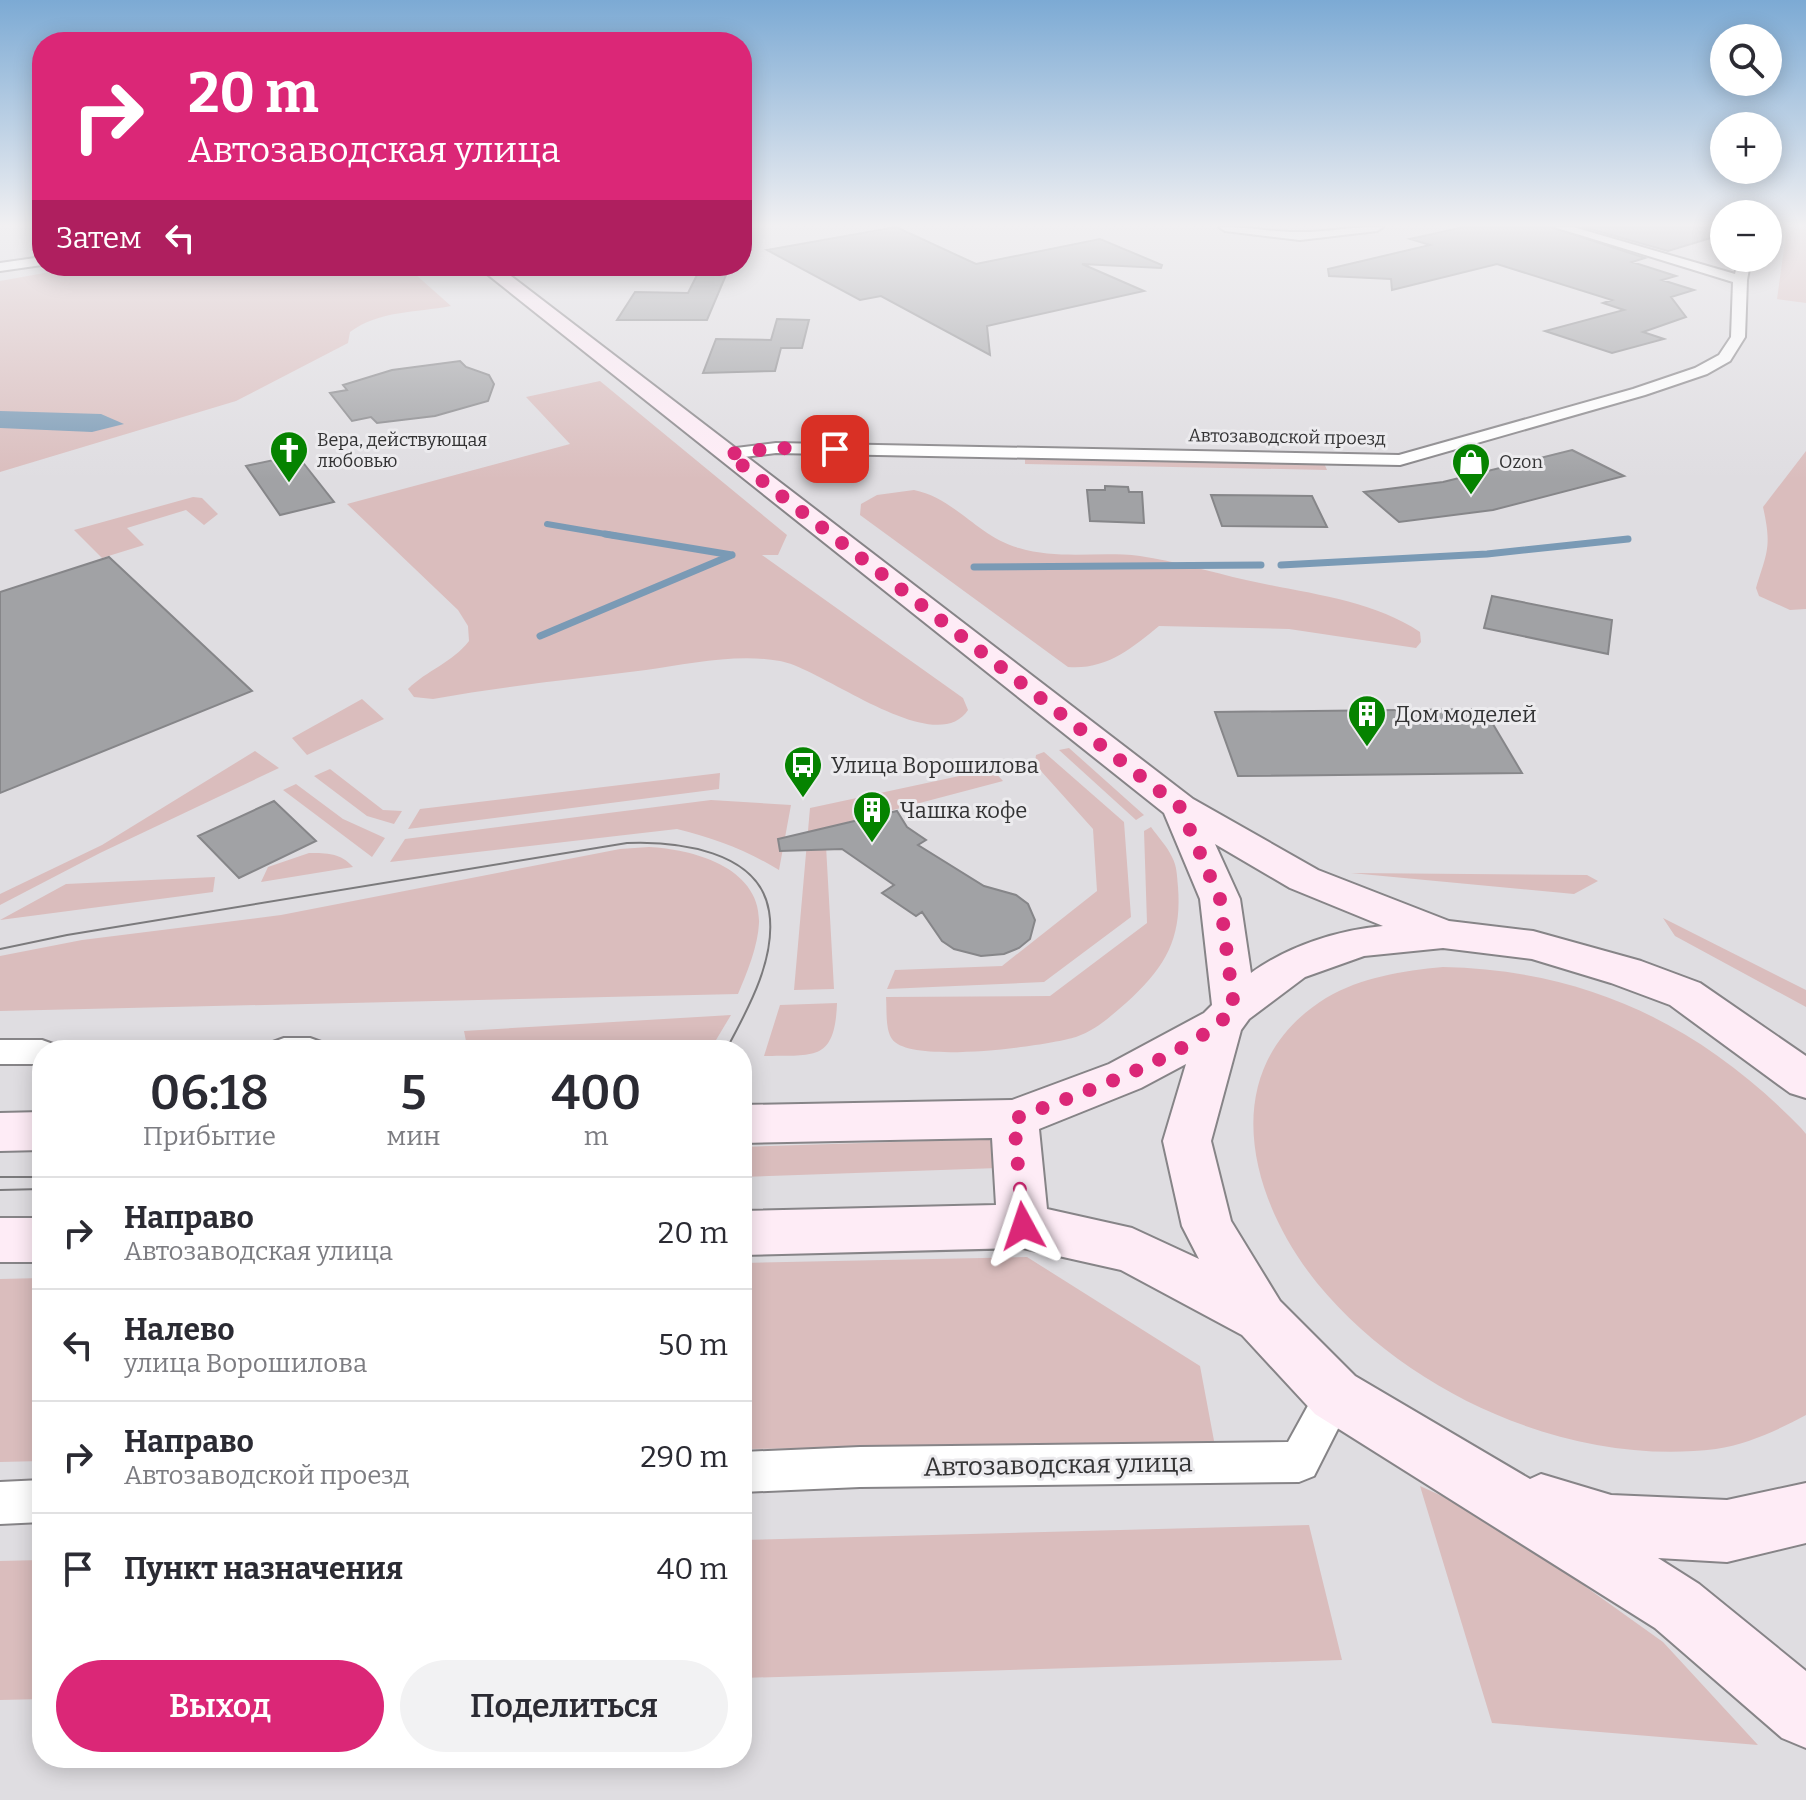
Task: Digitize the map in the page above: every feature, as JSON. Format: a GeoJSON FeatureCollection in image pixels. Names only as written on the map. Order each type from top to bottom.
{"type":"FeatureCollection","features":[{"type":"Feature","properties":{"kind":"main road"},"geometry":{"type":"LineString","coordinates":[[544,311],[1180,807],[1304,879],[1443,934]]}},
{"type":"Feature","properties":{"kind":"main road"},"geometry":{"type":"LineString","coordinates":[[1180,807],[1220,899],[1227,1017],[1187,1141],[1207,1226],[1261,1318],[1335,1395],[1677,1606],[1806,1714]]}},
{"type":"Feature","properties":{"kind":"main road"},"geometry":{"type":"LineString","coordinates":[[752,1124],[1014,1119],[1125,1076],[1227,1017],[1290,966],[1361,942],[1443,934],[1533,945],[1626,972],[1685,994],[1805,1079]]}},
{"type":"Feature","properties":{"kind":"main road"},"geometry":{"type":"LineString","coordinates":[[1014,1119],[1023,1226]]}},
{"type":"Feature","properties":{"kind":"main road"},"geometry":{"type":"LineString","coordinates":[[0,1132],[32,1131]]}},
{"type":"Feature","properties":{"kind":"main road"},"geometry":{"type":"LineString","coordinates":[[753,1240],[1023,1226],[1132,1250],[1261,1318]]}},
{"type":"Feature","properties":{"kind":"main road"},"geometry":{"type":"LineString","coordinates":[[0,1240],[32,1240]]}},
{"type":"Feature","properties":{"kind":"main road"},"geometry":{"type":"LineString","coordinates":[[1491,1489],[1611,1525],[1727,1531],[1806,1513]]}},
{"type":"Feature","properties":{"kind":"street","name":"Автозаводской проезд"},"geometry":{"type":"LineString","coordinates":[[728,454],[776,448],[1400,460],[1701,371],[1725,358],[1738,337],[1739,311]]}},
{"type":"Feature","properties":{"kind":"street"},"geometry":{"type":"LineString","coordinates":[[0,1052],[32,1052]]}},
{"type":"Feature","properties":{"kind":"street","name":"Автозаводская улица"},"geometry":{"type":"LineString","coordinates":[[752,1472],[860,1467],[1299,1462],[1335,1395]]}},
{"type":"Feature","properties":{"kind":"street"},"geometry":{"type":"LineString","coordinates":[[0,1503],[32,1501]]}},
{"type":"Feature","properties":{"kind":"shaded area"},"geometry":{"type":"Polygon","coordinates":[[[0,311],[413,311],[361,325],[350,332],[348,343],[236,401],[0,472],[0,311]]]}},
{"type":"Feature","properties":{"kind":"shaded area"},"geometry":{"type":"Polygon","coordinates":[[[600,381],[787,535],[778,555],[762,555],[963,698],[968,710],[952,723],[931,724],[905,718],[799,667],[780,661],[747,658],[696,662],[433,699],[414,697],[408,689],[469,641],[468,626],[458,610],[347,504],[570,444],[526,397],[600,381]]]}},
{"type":"Feature","properties":{"kind":"shaded area"},"geometry":{"type":"Polygon","coordinates":[[[1806,451],[1806,609],[1790,610],[1759,596],[1756,588],[1767,549],[1763,507],[1806,451]]]}},
{"type":"Feature","properties":{"kind":"shaded area"},"geometry":{"type":"Polygon","coordinates":[[[1025,457],[1324,463],[1327,470],[1025,464],[1025,457]]]}},
{"type":"Feature","properties":{"kind":"shaded area"},"geometry":{"type":"Polygon","coordinates":[[[914,490],[942,501],[1004,543],[1019,548],[1049,554],[1140,556],[1336,598],[1401,621],[1420,632],[1421,642],[1416,648],[1289,629],[1159,626],[1128,650],[1106,661],[1068,667],[860,515],[861,504],[877,495],[914,490]]]}},
{"type":"Feature","properties":{"kind":"shaded area"},"geometry":{"type":"Polygon","coordinates":[[[193,497],[202,498],[218,514],[204,525],[186,510],[127,528],[144,545],[102,558],[74,530],[193,497]]]}},
{"type":"Feature","properties":{"kind":"shaded area"},"geometry":{"type":"Polygon","coordinates":[[[362,699],[384,719],[307,755],[292,738],[362,699]]]}},
{"type":"Feature","properties":{"kind":"shaded area"},"geometry":{"type":"Polygon","coordinates":[[[1069,748],[1144,815],[1136,820],[1059,750],[1069,748]]]}},
{"type":"Feature","properties":{"kind":"shaded area"},"geometry":{"type":"Polygon","coordinates":[[[255,751],[279,768],[100,853],[0,905],[0,894],[102,845],[255,751]]]}},
{"type":"Feature","properties":{"kind":"shaded area"},"geometry":{"type":"Polygon","coordinates":[[[1044,752],[1124,822],[1131,917],[1044,982],[887,989],[895,970],[1002,966],[1097,891],[1093,829],[1035,762],[1036,755],[1044,752]]]}},
{"type":"Feature","properties":{"kind":"shaded area"},"geometry":{"type":"Polygon","coordinates":[[[330,769],[383,810],[402,811],[394,824],[367,816],[314,776],[330,769]]]}},
{"type":"Feature","properties":{"kind":"shaded area"},"geometry":{"type":"Polygon","coordinates":[[[992,769],[1003,781],[825,828],[834,989],[794,990],[810,808],[992,769]]]}},
{"type":"Feature","properties":{"kind":"shaded area"},"geometry":{"type":"Polygon","coordinates":[[[720,773],[719,789],[408,829],[420,809],[720,773]]]}},
{"type":"Feature","properties":{"kind":"shaded area"},"geometry":{"type":"Polygon","coordinates":[[[296,784],[343,819],[385,838],[372,857],[283,790],[296,784]]]}},
{"type":"Feature","properties":{"kind":"shaded area"},"geometry":{"type":"Polygon","coordinates":[[[711,800],[791,805],[779,870],[730,845],[677,829],[390,862],[405,839],[711,800]]]}},
{"type":"Feature","properties":{"kind":"shaded area"},"geometry":{"type":"Polygon","coordinates":[[[1151,827],[1175,864],[1179,905],[1174,937],[1161,965],[1140,990],[1109,1018],[1076,1037],[980,1051],[924,1051],[904,1047],[892,1039],[887,1024],[886,997],[1050,996],[1147,923],[1144,831],[1151,827]]]}},
{"type":"Feature","properties":{"kind":"shaded area"},"geometry":{"type":"Polygon","coordinates":[[[649,847],[703,857],[736,875],[749,888],[757,904],[759,923],[752,959],[738,994],[0,1011],[0,956],[82,940],[281,915],[620,849],[649,847]]]}},
{"type":"Feature","properties":{"kind":"shaded area"},"geometry":{"type":"Polygon","coordinates":[[[309,853],[339,856],[353,867],[261,882],[268,867],[309,853]]]}},
{"type":"Feature","properties":{"kind":"shaded area"},"geometry":{"type":"Polygon","coordinates":[[[1351,873],[1587,875],[1598,881],[1574,894],[1351,873]]]}},
{"type":"Feature","properties":{"kind":"shaded area"},"geometry":{"type":"Polygon","coordinates":[[[215,877],[213,892],[0,920],[66,884],[215,877]]]}},
{"type":"Feature","properties":{"kind":"shaded area"},"geometry":{"type":"Polygon","coordinates":[[[1663,918],[1806,990],[1806,1007],[1675,936],[1663,918]]]}},
{"type":"Feature","properties":{"kind":"shaded area"},"geometry":{"type":"Polygon","coordinates":[[[1443,967],[1546,979],[1593,992],[1638,1010],[1682,1033],[1723,1060],[1763,1092],[1806,1134],[1806,1415],[1762,1436],[1716,1449],[1661,1452],[1605,1446],[1550,1434],[1497,1415],[1445,1389],[1398,1359],[1355,1323],[1317,1283],[1293,1249],[1273,1211],[1260,1173],[1254,1134],[1256,1096],[1268,1059],[1291,1026],[1326,998],[1383,976],[1443,967]]]}},
{"type":"Feature","properties":{"kind":"shaded area"},"geometry":{"type":"Polygon","coordinates":[[[837,1003],[832,1036],[818,1051],[796,1056],[764,1056],[780,1005],[837,1003]]]}},
{"type":"Feature","properties":{"kind":"shaded area"},"geometry":{"type":"Polygon","coordinates":[[[731,1015],[716,1040],[466,1040],[464,1031],[731,1015]]]}},
{"type":"Feature","properties":{"kind":"shaded area"},"geometry":{"type":"Polygon","coordinates":[[[988,1139],[1004,1151],[998,1168],[752,1177],[752,1147],[988,1139]]]}},
{"type":"Feature","properties":{"kind":"shaded area"},"geometry":{"type":"Polygon","coordinates":[[[1027,1257],[1200,1366],[1215,1446],[752,1449],[752,1263],[1027,1257]]]}},
{"type":"Feature","properties":{"kind":"shaded area"},"geometry":{"type":"Polygon","coordinates":[[[32,1278],[32,1461],[0,1462],[0,1279],[32,1278]]]}},
{"type":"Feature","properties":{"kind":"shaded area"},"geometry":{"type":"Polygon","coordinates":[[[1420,1486],[1488,1517],[1663,1642],[1758,1745],[1492,1723],[1420,1486]]]}},
{"type":"Feature","properties":{"kind":"shaded area"},"geometry":{"type":"Polygon","coordinates":[[[1309,1525],[1342,1660],[752,1678],[752,1540],[1309,1525]]]}},
{"type":"Feature","properties":{"kind":"shaded area"},"geometry":{"type":"Polygon","coordinates":[[[32,1560],[32,1699],[0,1700],[0,1561],[32,1560]]]}},
{"type":"Feature","properties":{"kind":"water"},"geometry":{"type":"Polygon","coordinates":[[[0,411],[101,414],[124,424],[92,432],[0,428],[0,411]]]}},
{"type":"Feature","properties":{"kind":"building"},"geometry":{"type":"Polygon","coordinates":[[[623,311],[711,311],[707,320],[617,320],[623,311]]]}},
{"type":"Feature","properties":{"kind":"building"},"geometry":{"type":"Polygon","coordinates":[[[909,311],[1054,311],[987,326],[990,355],[909,311]]]}},
{"type":"Feature","properties":{"kind":"building"},"geometry":{"type":"Polygon","coordinates":[[[1620,311],[1682,311],[1686,317],[1643,332],[1664,339],[1612,353],[1545,331],[1620,311]]]}},
{"type":"Feature","properties":{"kind":"building"},"geometry":{"type":"Polygon","coordinates":[[[777,319],[809,320],[802,348],[781,348],[775,371],[703,373],[716,339],[771,340],[777,319]]]}},
{"type":"Feature","properties":{"kind":"building"},"geometry":{"type":"Polygon","coordinates":[[[460,361],[466,367],[489,375],[494,384],[488,401],[435,416],[377,423],[371,417],[352,421],[330,393],[347,390],[343,385],[392,370],[460,361]]]}},
{"type":"Feature","properties":{"kind":"building"},"geometry":{"type":"Polygon","coordinates":[[[1572,450],[1624,476],[1493,510],[1399,522],[1364,492],[1443,482],[1572,450]]]}},
{"type":"Feature","properties":{"kind":"building","name":"Вера, действующая любовью"},"geometry":{"type":"Polygon","coordinates":[[[297,455],[334,502],[280,515],[246,466],[297,455]]]}},
{"type":"Feature","properties":{"kind":"building"},"geometry":{"type":"Polygon","coordinates":[[[1105,486],[1128,487],[1129,492],[1142,492],[1144,523],[1090,521],[1087,490],[1105,490],[1105,486]]]}},
{"type":"Feature","properties":{"kind":"building"},"geometry":{"type":"Polygon","coordinates":[[[1211,495],[1312,496],[1327,527],[1222,526],[1211,495]]]}},
{"type":"Feature","properties":{"kind":"building"},"geometry":{"type":"Polygon","coordinates":[[[109,557],[252,691],[0,793],[0,592],[109,557]]]}},
{"type":"Feature","properties":{"kind":"building"},"geometry":{"type":"Polygon","coordinates":[[[1492,596],[1612,620],[1608,654],[1484,628],[1492,596]]]}},
{"type":"Feature","properties":{"kind":"building","name":"Дом моделей"},"geometry":{"type":"Polygon","coordinates":[[[1484,709],[1522,773],[1238,776],[1215,712],[1484,709]]]}},
{"type":"Feature","properties":{"kind":"building"},"geometry":{"type":"Polygon","coordinates":[[[274,801],[316,841],[239,878],[198,836],[274,801]]]}},
{"type":"Feature","properties":{"kind":"building"},"geometry":{"type":"Polygon","coordinates":[[[897,811],[907,827],[926,840],[918,845],[984,886],[1016,895],[1028,904],[1035,920],[1030,939],[1004,954],[981,956],[954,949],[942,941],[922,912],[916,916],[882,893],[894,885],[842,849],[780,851],[778,839],[897,811]]]}},
{"type":"Feature","properties":{"kind":"waterway"},"geometry":{"type":"LineString","coordinates":[[547,524],[614,536]]}},
{"type":"Feature","properties":{"kind":"waterway"},"geometry":{"type":"LineString","coordinates":[[605,534],[614,536]]}},
{"type":"Feature","properties":{"kind":"waterway"},"geometry":{"type":"LineString","coordinates":[[540,636],[732,555],[614,536]]}},
{"type":"Feature","properties":{"kind":"waterway"},"geometry":{"type":"LineString","coordinates":[[1281,565],[1487,554],[1628,539]]}},
{"type":"Feature","properties":{"kind":"waterway"},"geometry":{"type":"LineString","coordinates":[[974,567],[1261,565]]}},
{"type":"Feature","properties":{"kind":"tram line"},"geometry":{"type":"LineString","coordinates":[[0,949],[67,935],[627,843],[668,844],[713,853],[733,862],[749,874],[762,890],[769,911],[769,947],[764,965],[751,1001],[731,1040]]}},
{"type":"Feature","properties":{"kind":"tram line"},"geometry":{"type":"LineString","coordinates":[[0,1177],[32,1177]]}},
{"type":"Feature","properties":{"kind":"tram line"},"geometry":{"type":"LineString","coordinates":[[0,1190],[32,1189]]}},
{"type":"Feature","properties":{"kind":"place","name":"Вера, действующая любовью"},"geometry":{"type":"Point","coordinates":[289,484]}},
{"type":"Feature","properties":{"kind":"place","name":"Ozon"},"geometry":{"type":"Point","coordinates":[1471,496]}},
{"type":"Feature","properties":{"kind":"place","name":"Дом моделей"},"geometry":{"type":"Point","coordinates":[1367,748]}},
{"type":"Feature","properties":{"kind":"place","name":"Улица Ворошилова"},"geometry":{"type":"Point","coordinates":[803,799]}},
{"type":"Feature","properties":{"kind":"place","name":"Чашка кофе"},"geometry":{"type":"Point","coordinates":[872,844]}},
{"type":"Feature","properties":{"kind":"route"},"geometry":{"type":"LineString","coordinates":[[835,449],[776,448],[728,454],[1180,807],[1220,899],[1234,1008],[1220,1025],[1125,1076],[1014,1119],[1023,1226]]}}]}
